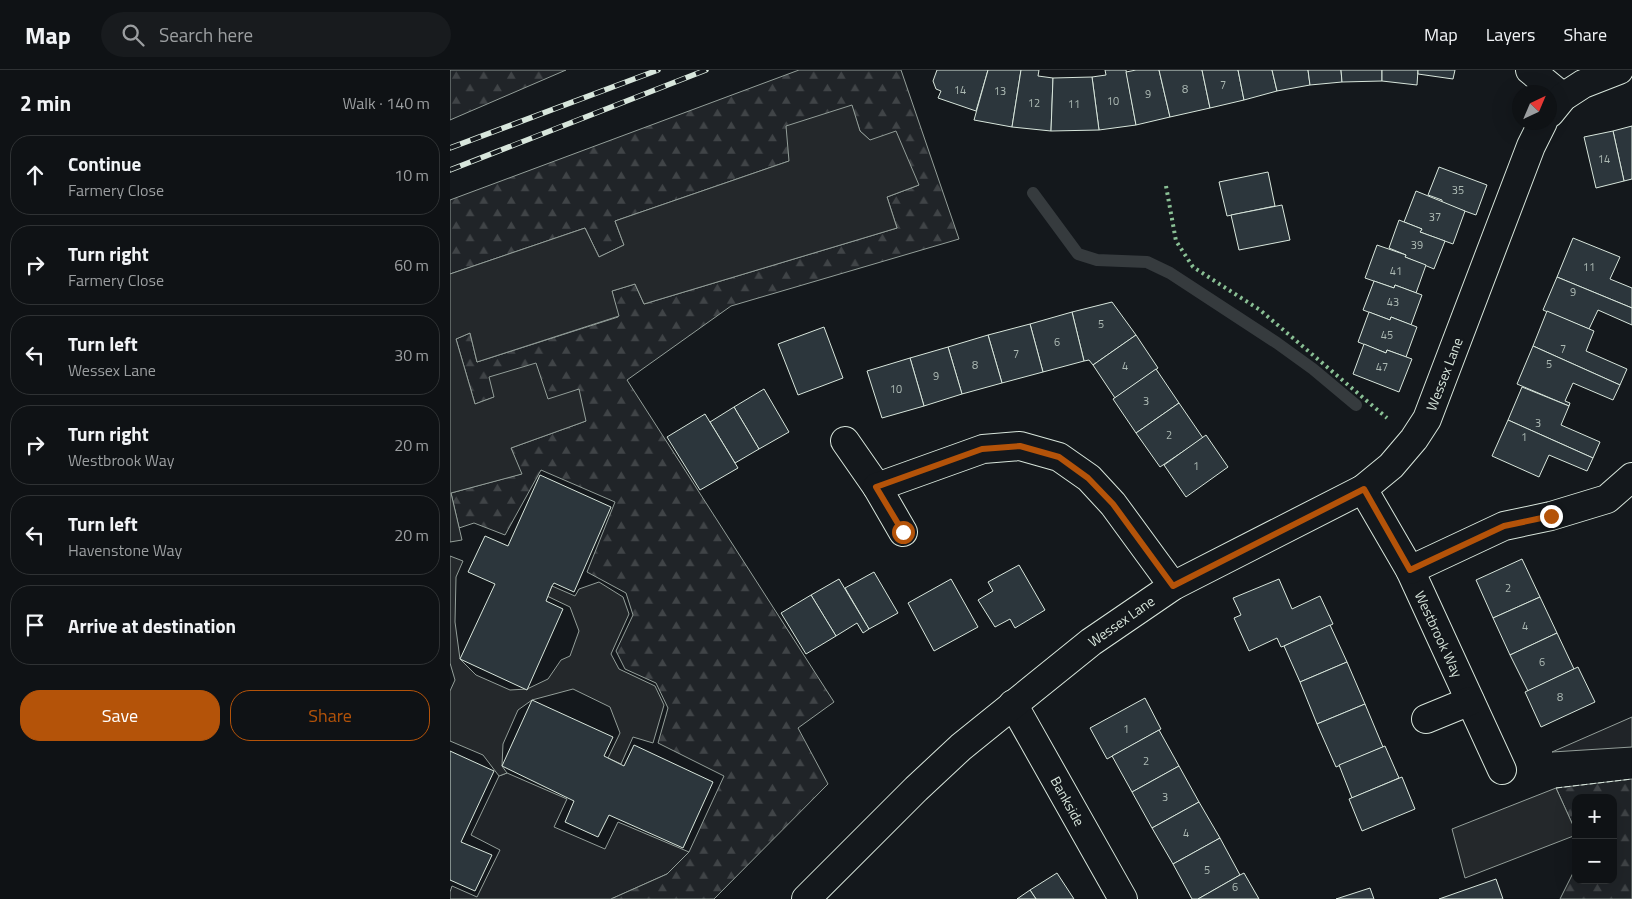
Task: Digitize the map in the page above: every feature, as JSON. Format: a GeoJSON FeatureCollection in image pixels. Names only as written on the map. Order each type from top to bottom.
{"type":"FeatureCollection","features":[{"type":"Feature","properties":{"kind":"street"},"geometry":{"type":"LineString","coordinates":[[1530,70],[1541,85]]}},
{"type":"Feature","properties":{"kind":"street"},"geometry":{"type":"LineString","coordinates":[[1557,104],[1583,84],[1619,70]]}},
{"type":"Feature","properties":{"kind":"street","name":"Wessex Lane"},"geometry":{"type":"LineString","coordinates":[[806,899],[916,789],[961,747],[1091,642],[1173,586],[1364,489],[1391,466],[1414,439],[1427,419],[1531,146],[1539,130]]}},
{"type":"Feature","properties":{"kind":"street"},"geometry":{"type":"LineString","coordinates":[[845,441],[903,532]]}},
{"type":"Feature","properties":{"kind":"street"},"geometry":{"type":"LineString","coordinates":[[876,487],[982,449],[1020,446],[1059,457],[1088,478],[1113,504],[1173,586]]}},
{"type":"Feature","properties":{"kind":"street"},"geometry":{"type":"LineString","coordinates":[[1410,570],[1504,526],[1551,516],[1607,499],[1632,477]]}},
{"type":"Feature","properties":{"kind":"street","name":"Westbrook Way"},"geometry":{"type":"LineString","coordinates":[[1364,489],[1410,570],[1502,770]]}},
{"type":"Feature","properties":{"kind":"street"},"geometry":{"type":"LineString","coordinates":[[1426,719],[1470,701]]}},
{"type":"Feature","properties":{"kind":"street","name":"Bankside"},"geometry":{"type":"LineString","coordinates":[[1013,704],[1123,899]]}},
{"type":"Feature","properties":{"kind":"green space"},"geometry":{"type":"Polygon","coordinates":[[[450,70],[566,70],[450,120],[450,70]]]}},
{"type":"Feature","properties":{"kind":"green space"},"geometry":{"type":"Polygon","coordinates":[[[799,70],[901,70],[959,239],[731,306],[627,380],[834,702],[798,728],[828,784],[714,899],[611,899],[667,874],[689,852],[724,776],[658,743],[668,708],[656,683],[625,669],[616,651],[633,615],[626,593],[587,572],[615,502],[541,470],[505,535],[474,523],[459,528],[451,493],[521,474],[511,448],[586,421],[547,399],[494,397],[475,404],[456,339],[470,333],[477,362],[618,317],[612,291],[635,284],[644,304],[897,228],[887,197],[919,185],[860,131],[851,105],[789,161],[615,221],[624,245],[599,257],[585,228],[450,274],[450,200],[799,70]]]}},
{"type":"Feature","properties":{"kind":"green space"},"geometry":{"type":"Polygon","coordinates":[[[1632,717],[1632,747],[1552,752],[1632,717]]]}},
{"type":"Feature","properties":{"kind":"green space"},"geometry":{"type":"Polygon","coordinates":[[[507,773],[567,799],[554,827],[605,849],[618,822],[689,852],[667,874],[611,899],[450,899],[452,886],[477,897],[500,850],[471,835],[499,776],[507,773]]]}},
{"type":"Feature","properties":{"kind":"green space"},"geometry":{"type":"Polygon","coordinates":[[[1632,779],[1632,899],[1560,899],[1572,875],[1572,884],[1617,884],[1617,794],[1572,794],[1572,823],[1556,788],[1632,779]]]}},
{"type":"Feature","properties":{"kind":"shaded area"},"geometry":{"type":"Polygon","coordinates":[[[852,105],[860,131],[870,140],[896,131],[919,185],[887,197],[897,228],[644,304],[635,284],[612,291],[619,316],[477,362],[470,333],[456,339],[475,404],[494,397],[489,377],[536,363],[548,399],[579,389],[586,421],[511,448],[522,474],[451,493],[462,540],[450,542],[450,274],[585,228],[599,257],[624,245],[615,221],[789,161],[786,126],[852,105]]]}},
{"type":"Feature","properties":{"kind":"shaded area"},"geometry":{"type":"Polygon","coordinates":[[[450,556],[463,561],[456,577],[455,622],[460,659],[476,675],[510,690],[527,689],[548,679],[561,660],[570,656],[579,631],[570,607],[547,596],[552,586],[575,596],[579,589],[599,582],[623,597],[629,614],[611,654],[619,669],[655,686],[664,705],[653,743],[633,737],[621,764],[608,758],[620,733],[610,707],[573,689],[532,700],[518,710],[503,744],[502,766],[507,773],[499,776],[483,755],[450,741],[450,691],[455,680],[450,663],[450,556]]]}},
{"type":"Feature","properties":{"kind":"shaded area"},"geometry":{"type":"Polygon","coordinates":[[[1556,788],[1572,823],[1572,837],[1465,878],[1452,829],[1556,788]]]}},
{"type":"Feature","properties":{"kind":"building"},"geometry":{"type":"Polygon","coordinates":[[[937,70],[988,70],[976,111],[938,98],[941,91],[936,89],[933,81],[937,70]]]}},
{"type":"Feature","properties":{"kind":"building"},"geometry":{"type":"Polygon","coordinates":[[[988,70],[1021,70],[1012,127],[974,120],[988,70]]]}},
{"type":"Feature","properties":{"kind":"building"},"geometry":{"type":"Polygon","coordinates":[[[1021,70],[1039,70],[1038,76],[1053,78],[1051,131],[1012,127],[1021,70]]]}},
{"type":"Feature","properties":{"kind":"building"},"geometry":{"type":"Polygon","coordinates":[[[1105,70],[1126,70],[1136,125],[1099,130],[1092,77],[1106,75],[1105,70]]]}},
{"type":"Feature","properties":{"kind":"building"},"geometry":{"type":"Polygon","coordinates":[[[1159,70],[1170,117],[1136,125],[1126,72],[1159,70]]]}},
{"type":"Feature","properties":{"kind":"building"},"geometry":{"type":"Polygon","coordinates":[[[1159,70],[1202,70],[1210,108],[1170,117],[1159,70]]]}},
{"type":"Feature","properties":{"kind":"building"},"geometry":{"type":"Polygon","coordinates":[[[1202,70],[1238,70],[1244,100],[1210,108],[1202,70]]]}},
{"type":"Feature","properties":{"kind":"building"},"geometry":{"type":"Polygon","coordinates":[[[1238,70],[1272,70],[1277,91],[1244,100],[1238,70]]]}},
{"type":"Feature","properties":{"kind":"building"},"geometry":{"type":"Polygon","coordinates":[[[1272,70],[1308,70],[1310,85],[1277,91],[1272,70]]]}},
{"type":"Feature","properties":{"kind":"building"},"geometry":{"type":"Polygon","coordinates":[[[1308,70],[1341,70],[1342,82],[1310,85],[1308,70]]]}},
{"type":"Feature","properties":{"kind":"building"},"geometry":{"type":"Polygon","coordinates":[[[1341,70],[1382,70],[1382,81],[1342,82],[1341,70]]]}},
{"type":"Feature","properties":{"kind":"building"},"geometry":{"type":"Polygon","coordinates":[[[1382,70],[1418,70],[1417,85],[1382,81],[1382,70]]]}},
{"type":"Feature","properties":{"kind":"building"},"geometry":{"type":"Polygon","coordinates":[[[1418,70],[1455,70],[1453,79],[1418,74],[1418,70]]]}},
{"type":"Feature","properties":{"kind":"building"},"geometry":{"type":"Polygon","coordinates":[[[1092,77],[1099,130],[1051,131],[1053,78],[1092,77]]]}},
{"type":"Feature","properties":{"kind":"building"},"geometry":{"type":"Polygon","coordinates":[[[1632,126],[1632,179],[1624,181],[1613,131],[1632,126]]]}},
{"type":"Feature","properties":{"kind":"building"},"geometry":{"type":"Polygon","coordinates":[[[1613,131],[1624,181],[1596,188],[1584,137],[1613,131]]]}},
{"type":"Feature","properties":{"kind":"building"},"geometry":{"type":"Polygon","coordinates":[[[1439,167],[1487,185],[1476,215],[1442,203],[1442,200],[1428,195],[1439,167]]]}},
{"type":"Feature","properties":{"kind":"building"},"geometry":{"type":"Polygon","coordinates":[[[1268,172],[1275,206],[1227,216],[1219,182],[1268,172]]]}},
{"type":"Feature","properties":{"kind":"building"},"geometry":{"type":"Polygon","coordinates":[[[1416,191],[1465,211],[1453,244],[1420,232],[1422,229],[1404,222],[1416,191]]]}},
{"type":"Feature","properties":{"kind":"building"},"geometry":{"type":"Polygon","coordinates":[[[1282,205],[1290,240],[1239,250],[1231,215],[1282,205]]]}},
{"type":"Feature","properties":{"kind":"building"},"geometry":{"type":"Polygon","coordinates":[[[1399,220],[1422,229],[1420,232],[1445,241],[1434,269],[1389,248],[1399,220]]]}},
{"type":"Feature","properties":{"kind":"building"},"geometry":{"type":"Polygon","coordinates":[[[1573,238],[1620,257],[1610,279],[1632,288],[1632,308],[1557,277],[1573,238]]]}},
{"type":"Feature","properties":{"kind":"building"},"geometry":{"type":"Polygon","coordinates":[[[1377,245],[1406,255],[1405,257],[1426,265],[1416,293],[1395,285],[1394,288],[1365,278],[1377,245]]]}},
{"type":"Feature","properties":{"kind":"building"},"geometry":{"type":"Polygon","coordinates":[[[1557,277],[1632,308],[1632,325],[1598,310],[1589,329],[1543,310],[1557,277]]]}},
{"type":"Feature","properties":{"kind":"building"},"geometry":{"type":"Polygon","coordinates":[[[1374,281],[1394,288],[1395,285],[1422,295],[1411,325],[1391,317],[1390,320],[1363,310],[1374,281]]]}},
{"type":"Feature","properties":{"kind":"building"},"geometry":{"type":"Polygon","coordinates":[[[1112,302],[1136,335],[1093,365],[1089,360],[1084,361],[1072,312],[1112,302]]]}},
{"type":"Feature","properties":{"kind":"building"},"geometry":{"type":"Polygon","coordinates":[[[1547,311],[1594,331],[1586,351],[1627,369],[1620,385],[1533,346],[1547,311]]]}},
{"type":"Feature","properties":{"kind":"building"},"geometry":{"type":"Polygon","coordinates":[[[1072,312],[1084,361],[1043,372],[1030,324],[1072,312]]]}},
{"type":"Feature","properties":{"kind":"building"},"geometry":{"type":"Polygon","coordinates":[[[1369,312],[1390,320],[1391,317],[1417,327],[1406,357],[1387,350],[1386,353],[1358,342],[1369,312]]]}},
{"type":"Feature","properties":{"kind":"building"},"geometry":{"type":"Polygon","coordinates":[[[1030,324],[1043,372],[1002,383],[988,335],[1030,324]]]}},
{"type":"Feature","properties":{"kind":"building"},"geometry":{"type":"Polygon","coordinates":[[[824,327],[843,378],[798,395],[778,344],[824,327]]]}},
{"type":"Feature","properties":{"kind":"building"},"geometry":{"type":"Polygon","coordinates":[[[988,335],[1002,383],[962,394],[948,347],[988,335]]]}},
{"type":"Feature","properties":{"kind":"building"},"geometry":{"type":"Polygon","coordinates":[[[1136,335],[1158,368],[1115,398],[1093,365],[1136,335]]]}},
{"type":"Feature","properties":{"kind":"building"},"geometry":{"type":"Polygon","coordinates":[[[1364,344],[1386,353],[1387,350],[1412,359],[1399,392],[1353,374],[1364,344]]]}},
{"type":"Feature","properties":{"kind":"building"},"geometry":{"type":"Polygon","coordinates":[[[1533,346],[1620,385],[1613,400],[1573,383],[1565,401],[1570,403],[1569,406],[1517,384],[1533,346]]]}},
{"type":"Feature","properties":{"kind":"building"},"geometry":{"type":"Polygon","coordinates":[[[948,347],[962,394],[924,406],[910,358],[948,347]]]}},
{"type":"Feature","properties":{"kind":"building"},"geometry":{"type":"Polygon","coordinates":[[[910,358],[924,406],[882,418],[867,371],[910,358]]]}},
{"type":"Feature","properties":{"kind":"building"},"geometry":{"type":"Polygon","coordinates":[[[1156,369],[1179,403],[1136,433],[1113,399],[1156,369]]]}},
{"type":"Feature","properties":{"kind":"building"},"geometry":{"type":"Polygon","coordinates":[[[1522,387],[1569,406],[1561,425],[1600,442],[1593,458],[1508,420],[1522,387]]]}},
{"type":"Feature","properties":{"kind":"building"},"geometry":{"type":"Polygon","coordinates":[[[764,389],[789,432],[759,449],[734,407],[764,389]]]}},
{"type":"Feature","properties":{"kind":"building"},"geometry":{"type":"Polygon","coordinates":[[[1179,403],[1203,438],[1160,467],[1136,433],[1179,403]]]}},
{"type":"Feature","properties":{"kind":"building"},"geometry":{"type":"Polygon","coordinates":[[[734,407],[759,449],[735,463],[710,422],[734,407]]]}},
{"type":"Feature","properties":{"kind":"building"},"geometry":{"type":"Polygon","coordinates":[[[705,414],[738,468],[700,490],[667,437],[705,414]]]}},
{"type":"Feature","properties":{"kind":"building"},"geometry":{"type":"Polygon","coordinates":[[[1508,420],[1593,458],[1587,471],[1549,455],[1539,477],[1492,456],[1508,420]]]}},
{"type":"Feature","properties":{"kind":"building"},"geometry":{"type":"Polygon","coordinates":[[[1206,435],[1228,467],[1186,497],[1164,465],[1206,435]]]}},
{"type":"Feature","properties":{"kind":"building"},"geometry":{"type":"Polygon","coordinates":[[[540,475],[611,507],[574,592],[554,583],[552,586],[546,601],[563,609],[527,690],[460,659],[495,584],[468,572],[485,536],[508,546],[540,475]]]}},
{"type":"Feature","properties":{"kind":"building"},"geometry":{"type":"Polygon","coordinates":[[[1522,559],[1540,597],[1493,618],[1476,580],[1522,559]]]}},
{"type":"Feature","properties":{"kind":"building"},"geometry":{"type":"Polygon","coordinates":[[[1019,565],[1045,610],[1015,628],[1010,619],[995,627],[978,600],[993,591],[988,582],[1019,565]]]}},
{"type":"Feature","properties":{"kind":"building"},"geometry":{"type":"Polygon","coordinates":[[[874,572],[898,613],[869,629],[845,588],[874,572]]]}},
{"type":"Feature","properties":{"kind":"building"},"geometry":{"type":"Polygon","coordinates":[[[839,579],[869,629],[863,633],[857,623],[836,636],[811,595],[839,579]]]}},
{"type":"Feature","properties":{"kind":"building"},"geometry":{"type":"Polygon","coordinates":[[[951,579],[978,627],[934,651],[908,603],[951,579]]]}},
{"type":"Feature","properties":{"kind":"building"},"geometry":{"type":"Polygon","coordinates":[[[1279,579],[1292,609],[1320,596],[1333,624],[1281,647],[1277,638],[1249,651],[1234,618],[1241,615],[1233,598],[1279,579]]]}},
{"type":"Feature","properties":{"kind":"building"},"geometry":{"type":"Polygon","coordinates":[[[811,595],[836,636],[806,654],[781,613],[811,595]]]}},
{"type":"Feature","properties":{"kind":"building"},"geometry":{"type":"Polygon","coordinates":[[[1540,597],[1557,633],[1510,655],[1493,618],[1540,597]]]}},
{"type":"Feature","properties":{"kind":"building"},"geometry":{"type":"Polygon","coordinates":[[[1330,625],[1347,662],[1300,682],[1284,646],[1330,625]]]}},
{"type":"Feature","properties":{"kind":"building"},"geometry":{"type":"Polygon","coordinates":[[[1557,633],[1574,669],[1528,691],[1510,655],[1557,633]]]}},
{"type":"Feature","properties":{"kind":"building"},"geometry":{"type":"Polygon","coordinates":[[[1347,662],[1365,704],[1317,724],[1300,682],[1347,662]]]}},
{"type":"Feature","properties":{"kind":"building"},"geometry":{"type":"Polygon","coordinates":[[[1578,667],[1595,702],[1541,727],[1525,692],[1578,667]]]}},
{"type":"Feature","properties":{"kind":"building"},"geometry":{"type":"Polygon","coordinates":[[[1145,698],[1161,729],[1107,759],[1090,728],[1145,698]]]}},
{"type":"Feature","properties":{"kind":"building"},"geometry":{"type":"Polygon","coordinates":[[[532,700],[613,737],[604,756],[624,766],[634,745],[713,782],[683,848],[609,815],[598,837],[565,822],[574,801],[502,766],[532,700]]]}},
{"type":"Feature","properties":{"kind":"building"},"geometry":{"type":"Polygon","coordinates":[[[1365,704],[1383,747],[1336,767],[1317,724],[1365,704]]]}},
{"type":"Feature","properties":{"kind":"building"},"geometry":{"type":"Polygon","coordinates":[[[1159,730],[1179,766],[1132,792],[1112,756],[1159,730]]]}},
{"type":"Feature","properties":{"kind":"building"},"geometry":{"type":"Polygon","coordinates":[[[1385,746],[1399,778],[1352,798],[1339,765],[1385,746]]]}},
{"type":"Feature","properties":{"kind":"building"},"geometry":{"type":"Polygon","coordinates":[[[450,751],[494,771],[461,842],[492,855],[475,891],[450,880],[450,751]]]}},
{"type":"Feature","properties":{"kind":"building"},"geometry":{"type":"Polygon","coordinates":[[[1179,766],[1199,802],[1152,828],[1132,792],[1179,766]]]}},
{"type":"Feature","properties":{"kind":"building"},"geometry":{"type":"Polygon","coordinates":[[[1402,777],[1415,809],[1362,831],[1349,799],[1402,777]]]}},
{"type":"Feature","properties":{"kind":"building"},"geometry":{"type":"Polygon","coordinates":[[[1199,802],[1220,838],[1173,864],[1152,828],[1199,802]]]}},
{"type":"Feature","properties":{"kind":"building"},"geometry":{"type":"Polygon","coordinates":[[[1220,838],[1240,875],[1198,899],[1192,899],[1173,864],[1220,838]]]}},
{"type":"Feature","properties":{"kind":"building"},"geometry":{"type":"Polygon","coordinates":[[[1057,873],[1074,899],[1036,899],[1030,890],[1057,873]]]}},
{"type":"Feature","properties":{"kind":"building"},"geometry":{"type":"Polygon","coordinates":[[[1244,873],[1259,899],[1198,899],[1240,875],[1244,873]]]}},
{"type":"Feature","properties":{"kind":"building"},"geometry":{"type":"Polygon","coordinates":[[[1496,879],[1503,899],[1439,899],[1496,879]]]}},
{"type":"Feature","properties":{"kind":"building"},"geometry":{"type":"Polygon","coordinates":[[[1370,888],[1374,899],[1336,899],[1370,888]]]}},
{"type":"Feature","properties":{"kind":"building"},"geometry":{"type":"Polygon","coordinates":[[[1030,890],[1036,899],[1017,899],[1030,890]]]}},
{"type":"Feature","properties":{"kind":"waterway"},"geometry":{"type":"LineString","coordinates":[[1033,193],[1078,254],[1097,260],[1147,262],[1170,273],[1277,343],[1313,369],[1356,405]]}},
{"type":"Feature","properties":{"kind":"railway"},"geometry":{"type":"LineString","coordinates":[[450,148],[658,70]]}},
{"type":"Feature","properties":{"kind":"railway"},"geometry":{"type":"LineString","coordinates":[[450,170],[706,70]]}},
{"type":"Feature","properties":{"kind":"hedge"},"geometry":{"type":"LineString","coordinates":[[1166,186],[1176,241],[1193,267],[1260,310],[1387,418]]}},
{"type":"Feature","properties":{"kind":"fence"},"geometry":{"type":"LineString","coordinates":[[1556,788],[1632,779]]}},
{"type":"Feature","properties":{"kind":"route"},"geometry":{"type":"LineString","coordinates":[[903,532],[876,487],[982,449],[1020,446],[1059,457],[1088,478],[1113,504],[1173,586],[1364,489],[1410,570],[1504,526],[1551,516]]}}]}
